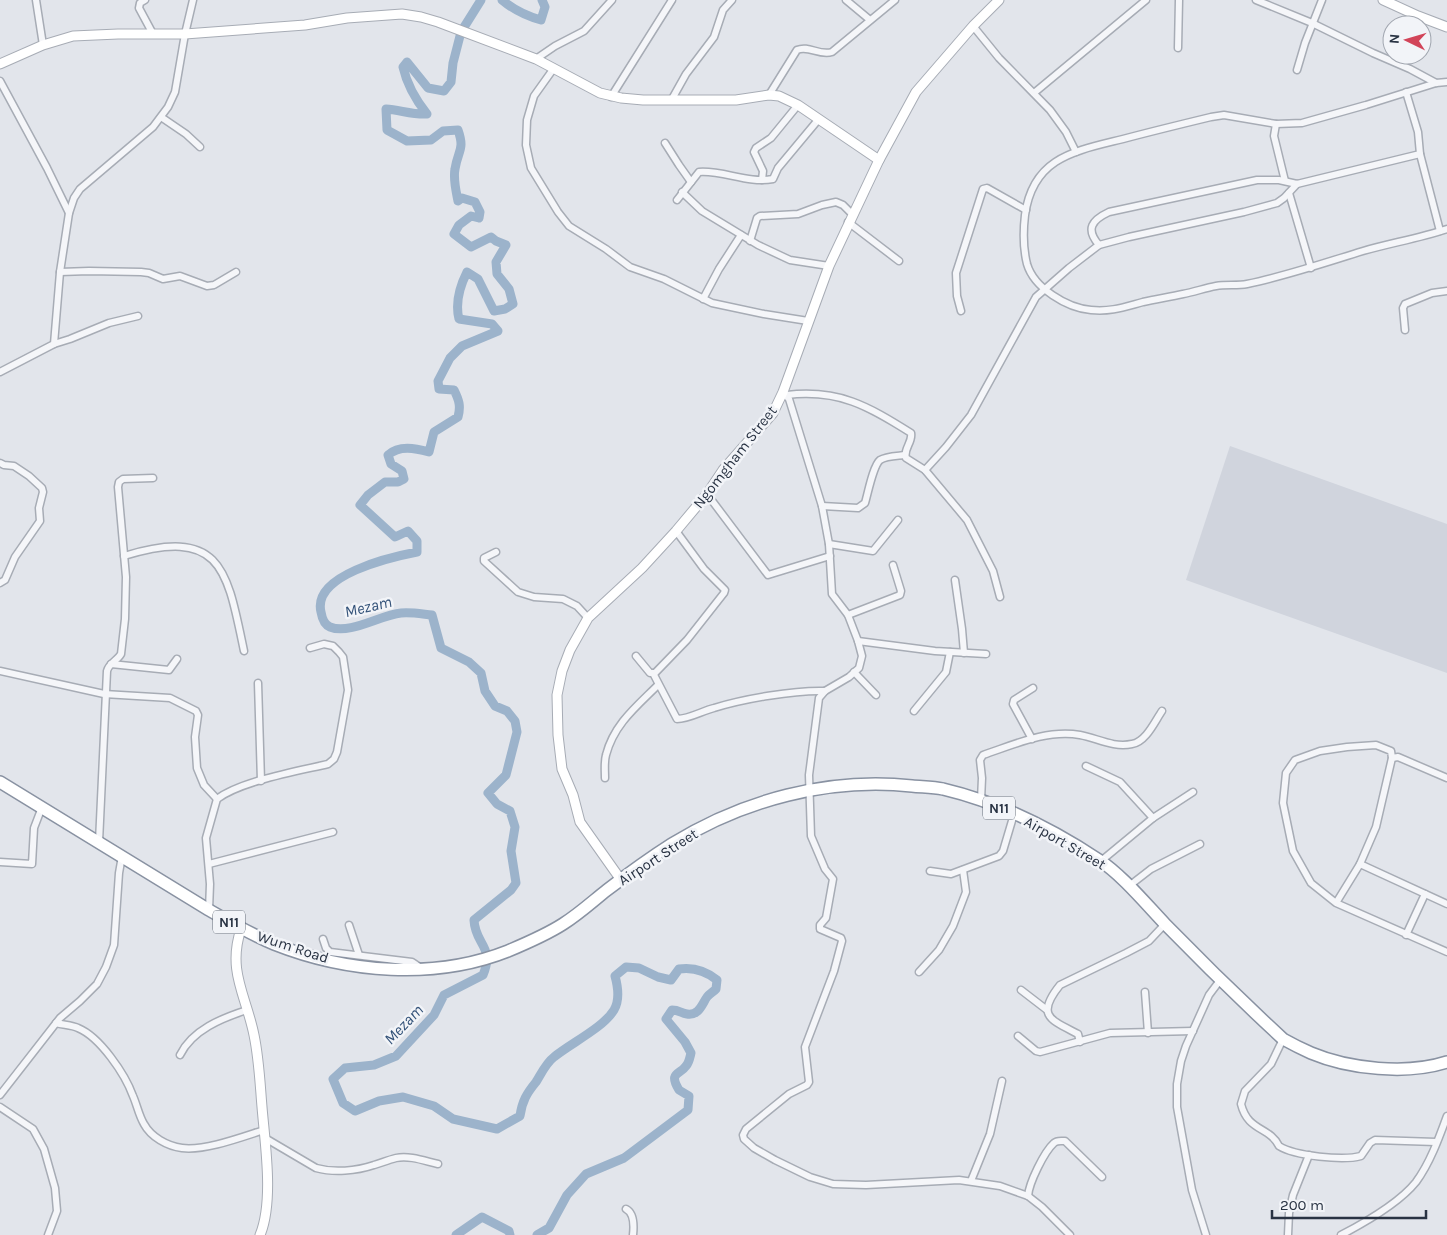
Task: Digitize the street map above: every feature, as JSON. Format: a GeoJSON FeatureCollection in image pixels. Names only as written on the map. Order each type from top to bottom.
{"type":"FeatureCollection","features":[{"type":"Feature","properties":{"kind":"highway","name":"Wum Road"},"geometry":{"type":"LineString","coordinates":[[0,782],[241,929],[273,944],[328,960],[387,969],[422,969],[459,965],[506,952]]}},
{"type":"Feature","properties":{"kind":"highway","name":"Airport Street"},"geometry":{"type":"LineString","coordinates":[[506,952],[565,923],[621,880],[673,844],[711,824],[761,802],[809,791],[864,784],[902,784],[940,789],[981,800],[1044,828],[1101,861],[1129,886],[1165,924],[1283,1039],[1327,1058],[1377,1068],[1423,1067],[1447,1062]]}},
{"type":"Feature","properties":{"kind":"street"},"geometry":{"type":"LineString","coordinates":[[36,0],[43,45]]}},
{"type":"Feature","properties":{"kind":"street"},"geometry":{"type":"LineString","coordinates":[[146,0],[140,3],[139,8],[153,34]]}},
{"type":"Feature","properties":{"kind":"street"},"geometry":{"type":"LineString","coordinates":[[54,344],[60,272],[69,213],[74,198],[80,189],[153,127],[168,107],[175,92],[193,0]]}},
{"type":"Feature","properties":{"kind":"street"},"geometry":{"type":"LineString","coordinates":[[536,59],[555,46],[584,31],[612,0]]}},
{"type":"Feature","properties":{"kind":"street"},"geometry":{"type":"LineString","coordinates":[[612,97],[672,0]]}},
{"type":"Feature","properties":{"kind":"street"},"geometry":{"type":"LineString","coordinates":[[672,100],[686,74],[714,37],[723,10],[732,0]]}},
{"type":"Feature","properties":{"kind":"street"},"geometry":{"type":"LineString","coordinates":[[846,0],[870,20]]}},
{"type":"Feature","properties":{"kind":"street"},"geometry":{"type":"LineString","coordinates":[[769,95],[798,50],[805,48],[825,54],[832,52],[895,0]]}},
{"type":"Feature","properties":{"kind":"street"},"geometry":{"type":"LineString","coordinates":[[1034,93],[1146,0]]}},
{"type":"Feature","properties":{"kind":"street"},"geometry":{"type":"LineString","coordinates":[[1178,48],[1179,0]]}},
{"type":"Feature","properties":{"kind":"street"},"geometry":{"type":"LineString","coordinates":[[1256,0],[1312,23],[1436,83]]}},
{"type":"Feature","properties":{"kind":"street"},"geometry":{"type":"LineString","coordinates":[[1297,70],[1312,23],[1322,0]]}},
{"type":"Feature","properties":{"kind":"street"},"geometry":{"type":"LineString","coordinates":[[1383,0],[1447,27]]}},
{"type":"Feature","properties":{"kind":"street","name":"Ngomgham Street"},"geometry":{"type":"LineString","coordinates":[[621,880],[580,822],[573,795],[562,769],[558,735],[558,694],[562,671],[570,650],[588,618],[642,568],[676,531],[707,494],[723,470],[773,413],[785,393],[808,321],[829,266],[879,160],[916,92],[994,2]]}},
{"type":"Feature","properties":{"kind":"street"},"geometry":{"type":"LineString","coordinates":[[0,64],[43,45],[73,36],[185,34],[305,25],[347,18],[402,14],[421,17],[536,59],[600,93],[612,97],[643,100],[736,100],[769,95],[785,98],[879,160]]}},
{"type":"Feature","properties":{"kind":"street"},"geometry":{"type":"LineString","coordinates":[[973,26],[999,58],[1050,110],[1066,132],[1076,152]]}},
{"type":"Feature","properties":{"kind":"street"},"geometry":{"type":"LineString","coordinates":[[554,68],[534,96],[527,120],[526,146],[531,168],[558,212],[569,226],[630,267],[664,279],[704,299],[722,306],[808,321]]}},
{"type":"Feature","properties":{"kind":"street"},"geometry":{"type":"LineString","coordinates":[[0,82],[47,168],[69,213]]}},
{"type":"Feature","properties":{"kind":"street"},"geometry":{"type":"LineString","coordinates":[[1406,92],[1418,132],[1420,154],[1444,230],[1363,251],[1311,268],[1246,284],[1217,286],[1142,302],[1115,311],[1090,310],[1068,305],[1051,295],[1034,279],[1028,266],[1024,249],[1026,210],[1030,192],[1038,177],[1053,163],[1076,152],[1161,129],[1224,115],[1256,119],[1276,124],[1302,123],[1436,83],[1447,82]]}},
{"type":"Feature","properties":{"kind":"street"},"geometry":{"type":"LineString","coordinates":[[762,180],[763,171],[754,152],[756,148],[771,138],[798,105]]}},
{"type":"Feature","properties":{"kind":"street"},"geometry":{"type":"LineString","coordinates":[[161,117],[186,134],[200,147]]}},
{"type":"Feature","properties":{"kind":"street"},"geometry":{"type":"LineString","coordinates":[[676,200],[699,172],[737,178],[773,180],[778,168],[818,120]]}},
{"type":"Feature","properties":{"kind":"street"},"geometry":{"type":"LineString","coordinates":[[1276,124],[1274,136],[1285,181]]}},
{"type":"Feature","properties":{"kind":"street"},"geometry":{"type":"LineString","coordinates":[[666,143],[678,165],[691,182]]}},
{"type":"Feature","properties":{"kind":"street"},"geometry":{"type":"LineString","coordinates":[[1099,245],[1091,233],[1091,228],[1096,220],[1109,212],[1257,180],[1285,181],[1297,184],[1420,154]]}},
{"type":"Feature","properties":{"kind":"street"},"geometry":{"type":"LineString","coordinates":[[925,470],[971,415],[1036,297],[1044,288],[1099,245],[1276,203],[1297,184]]}},
{"type":"Feature","properties":{"kind":"street"},"geometry":{"type":"LineString","coordinates":[[961,311],[957,296],[956,273],[983,189],[987,188],[1026,210]]}},
{"type":"Feature","properties":{"kind":"street"},"geometry":{"type":"LineString","coordinates":[[682,192],[702,211],[750,241],[790,260],[829,266]]}},
{"type":"Feature","properties":{"kind":"street"},"geometry":{"type":"LineString","coordinates":[[1289,193],[1311,268]]}},
{"type":"Feature","properties":{"kind":"street"},"geometry":{"type":"LineString","coordinates":[[750,241],[757,218],[760,216],[798,214],[822,204],[836,202],[843,205],[850,218],[899,261]]}},
{"type":"Feature","properties":{"kind":"street"},"geometry":{"type":"LineString","coordinates":[[704,299],[719,269],[741,235]]}},
{"type":"Feature","properties":{"kind":"street"},"geometry":{"type":"LineString","coordinates":[[60,272],[141,272],[163,279],[180,276],[207,286],[214,285],[236,272]]}},
{"type":"Feature","properties":{"kind":"street"},"geometry":{"type":"LineString","coordinates":[[1405,330],[1403,308],[1405,304],[1432,293],[1447,291]]}},
{"type":"Feature","properties":{"kind":"street"},"geometry":{"type":"LineString","coordinates":[[0,372],[54,344],[109,323],[138,316]]}},
{"type":"Feature","properties":{"kind":"street"},"geometry":{"type":"LineString","coordinates":[[905,455],[912,438],[911,433],[876,411],[857,402],[831,395],[785,393],[822,506],[829,544],[832,594],[848,615],[858,641],[862,662],[859,668],[825,691],[819,698],[809,775],[811,836],[825,869],[833,879],[826,918],[820,925],[820,929],[840,938],[842,941],[834,971],[805,1047],[810,1079],[808,1084],[788,1094],[746,1129],[743,1135],[744,1139],[754,1148],[775,1160],[810,1177],[833,1184],[866,1185],[959,1180],[1000,1186],[1028,1196],[1070,1235]]}},
{"type":"Feature","properties":{"kind":"street"},"geometry":{"type":"LineString","coordinates":[[905,455],[906,458],[925,470],[967,520],[993,571],[1000,598]]}},
{"type":"Feature","properties":{"kind":"street"},"geometry":{"type":"LineString","coordinates":[[822,506],[858,508],[862,506],[865,503],[876,466],[880,460],[905,455]]}},
{"type":"Feature","properties":{"kind":"street"},"geometry":{"type":"LineString","coordinates":[[0,462],[4,465],[14,466],[29,476],[42,488],[43,492],[39,508],[40,521],[15,557],[4,580],[0,583]]}},
{"type":"Feature","properties":{"kind":"street"},"geometry":{"type":"LineString","coordinates":[[99,842],[104,694],[107,671],[111,664],[119,657],[124,640],[126,590],[119,482],[124,479],[153,478]]}},
{"type":"Feature","properties":{"kind":"street"},"geometry":{"type":"LineString","coordinates":[[707,494],[768,575],[770,576],[830,556]]}},
{"type":"Feature","properties":{"kind":"street"},"geometry":{"type":"LineString","coordinates":[[829,544],[873,551],[898,520]]}},
{"type":"Feature","properties":{"kind":"street"},"geometry":{"type":"LineString","coordinates":[[653,673],[687,640],[725,590],[704,569],[676,531]]}},
{"type":"Feature","properties":{"kind":"street"},"geometry":{"type":"LineString","coordinates":[[124,556],[146,549],[172,546],[198,549],[209,556],[227,579],[233,596],[244,651]]}},
{"type":"Feature","properties":{"kind":"street"},"geometry":{"type":"LineString","coordinates":[[496,552],[484,558],[486,564],[518,592],[534,597],[563,599],[577,606],[588,618]]}},
{"type":"Feature","properties":{"kind":"street"},"geometry":{"type":"LineString","coordinates":[[848,615],[900,595],[901,591],[893,565]]}},
{"type":"Feature","properties":{"kind":"street"},"geometry":{"type":"LineString","coordinates":[[955,580],[964,653]]}},
{"type":"Feature","properties":{"kind":"street"},"geometry":{"type":"LineString","coordinates":[[858,641],[950,652],[986,654]]}},
{"type":"Feature","properties":{"kind":"street"},"geometry":{"type":"LineString","coordinates":[[209,910],[209,864],[206,838],[216,799],[230,791],[261,781],[328,764],[334,759],[337,752],[348,690],[343,657],[333,646],[324,644],[310,648]]}},
{"type":"Feature","properties":{"kind":"street"},"geometry":{"type":"LineString","coordinates":[[914,711],[946,672],[950,652]]}},
{"type":"Feature","properties":{"kind":"street"},"geometry":{"type":"LineString","coordinates":[[636,656],[650,673],[653,673],[674,716],[679,719],[714,707],[760,698],[814,690],[825,691]]}},
{"type":"Feature","properties":{"kind":"street"},"geometry":{"type":"LineString","coordinates":[[111,664],[169,670],[177,659]]}},
{"type":"Feature","properties":{"kind":"street"},"geometry":{"type":"LineString","coordinates":[[0,671],[104,694],[170,698],[196,711],[198,715],[195,737],[197,768],[204,784],[216,799]]}},
{"type":"Feature","properties":{"kind":"street"},"geometry":{"type":"LineString","coordinates":[[854,672],[876,695]]}},
{"type":"Feature","properties":{"kind":"street"},"geometry":{"type":"LineString","coordinates":[[258,683],[261,781]]}},
{"type":"Feature","properties":{"kind":"street"},"geometry":{"type":"LineString","coordinates":[[605,778],[605,755],[617,728],[624,718],[658,685]]}},
{"type":"Feature","properties":{"kind":"street"},"geometry":{"type":"LineString","coordinates":[[1032,738],[1013,704],[1014,700],[1033,688]]}},
{"type":"Feature","properties":{"kind":"street"},"geometry":{"type":"LineString","coordinates":[[981,800],[981,757],[983,755],[1032,738],[1059,734],[1079,735],[1110,744],[1132,744],[1143,738],[1162,711]]}},
{"type":"Feature","properties":{"kind":"street"},"geometry":{"type":"LineString","coordinates":[[1336,903],[1360,864],[1376,827],[1392,758],[1390,751],[1376,745],[1320,751],[1294,760],[1286,773],[1282,803],[1293,851],[1311,883],[1336,903],[1447,952]]}},
{"type":"Feature","properties":{"kind":"street"},"geometry":{"type":"LineString","coordinates":[[1392,758],[1398,757],[1447,778]]}},
{"type":"Feature","properties":{"kind":"street"},"geometry":{"type":"LineString","coordinates":[[1086,766],[1120,782],[1153,818]]}},
{"type":"Feature","properties":{"kind":"street"},"geometry":{"type":"LineString","coordinates":[[1101,861],[1153,818],[1193,792]]}},
{"type":"Feature","properties":{"kind":"street"},"geometry":{"type":"LineString","coordinates":[[0,862],[29,865],[32,863],[34,828],[42,807]]}},
{"type":"Feature","properties":{"kind":"street"},"geometry":{"type":"LineString","coordinates":[[930,871],[946,874],[963,870],[1001,854],[1014,814]]}},
{"type":"Feature","properties":{"kind":"street"},"geometry":{"type":"LineString","coordinates":[[209,864],[333,832]]}},
{"type":"Feature","properties":{"kind":"street"},"geometry":{"type":"LineString","coordinates":[[1129,886],[1151,869],[1200,844]]}},
{"type":"Feature","properties":{"kind":"street"},"geometry":{"type":"LineString","coordinates":[[0,1095],[56,1023],[96,984],[111,957],[114,945],[122,856]]}},
{"type":"Feature","properties":{"kind":"street"},"geometry":{"type":"LineString","coordinates":[[1360,864],[1447,904]]}},
{"type":"Feature","properties":{"kind":"street"},"geometry":{"type":"LineString","coordinates":[[919,972],[939,950],[953,926],[966,892],[963,870]]}},
{"type":"Feature","properties":{"kind":"street"},"geometry":{"type":"LineString","coordinates":[[1406,935],[1425,894]]}},
{"type":"Feature","properties":{"kind":"street"},"geometry":{"type":"LineString","coordinates":[[1047,1010],[1055,991],[1060,985],[1149,941],[1165,924]]}},
{"type":"Feature","properties":{"kind":"street"},"geometry":{"type":"LineString","coordinates":[[349,925],[359,955]]}},
{"type":"Feature","properties":{"kind":"street"},"geometry":{"type":"LineString","coordinates":[[241,929],[235,955],[236,970],[254,1034],[259,1066],[264,1134],[267,1192],[265,1219],[260,1235]]}},
{"type":"Feature","properties":{"kind":"street"},"geometry":{"type":"LineString","coordinates":[[323,939],[328,951],[412,962],[422,969]]}},
{"type":"Feature","properties":{"kind":"street"},"geometry":{"type":"LineString","coordinates":[[1206,1235],[1192,1190],[1177,1107],[1176,1084],[1181,1061],[1192,1031],[1209,995],[1221,979]]}},
{"type":"Feature","properties":{"kind":"street"},"geometry":{"type":"LineString","coordinates":[[1021,990],[1047,1010],[1050,1019],[1078,1034],[1080,1042]]}},
{"type":"Feature","properties":{"kind":"street"},"geometry":{"type":"LineString","coordinates":[[1145,992],[1148,1033]]}},
{"type":"Feature","properties":{"kind":"street"},"geometry":{"type":"LineString","coordinates":[[180,1055],[185,1044],[209,1026],[224,1017],[247,1010]]}},
{"type":"Feature","properties":{"kind":"street"},"geometry":{"type":"LineString","coordinates":[[56,1023],[78,1028],[102,1047],[133,1094],[144,1125],[153,1135],[168,1145],[183,1149],[264,1134],[316,1168],[324,1170],[351,1170],[397,1158],[438,1164]]}},
{"type":"Feature","properties":{"kind":"street"},"geometry":{"type":"LineString","coordinates":[[1018,1036],[1036,1051],[1040,1052],[1110,1033],[1192,1031]]}},
{"type":"Feature","properties":{"kind":"street"},"geometry":{"type":"LineString","coordinates":[[1283,1039],[1271,1064],[1245,1091],[1241,1104],[1255,1127],[1273,1137],[1279,1146],[1310,1155],[1335,1158],[1357,1157],[1365,1153],[1370,1143],[1375,1140],[1436,1142]]}},
{"type":"Feature","properties":{"kind":"street"},"geometry":{"type":"LineString","coordinates":[[971,1181],[990,1134],[1002,1081]]}},
{"type":"Feature","properties":{"kind":"street"},"geometry":{"type":"LineString","coordinates":[[0,1106],[33,1130],[44,1149],[55,1188],[56,1211],[48,1235]]}},
{"type":"Feature","properties":{"kind":"street"},"geometry":{"type":"LineString","coordinates":[[1341,1235],[1361,1225],[1414,1184],[1422,1173],[1447,1116]]}},
{"type":"Feature","properties":{"kind":"street"},"geometry":{"type":"LineString","coordinates":[[1028,1196],[1029,1187],[1040,1166],[1054,1143],[1059,1140],[1065,1141],[1102,1177]]}},
{"type":"Feature","properties":{"kind":"street"},"geometry":{"type":"LineString","coordinates":[[1288,1235],[1289,1213],[1293,1195],[1310,1155]]}},
{"type":"Feature","properties":{"kind":"street"},"geometry":{"type":"LineString","coordinates":[[626,1209],[631,1214],[634,1226],[633,1235]]}},
{"type":"Feature","properties":{"kind":"shaded area"},"geometry":{"type":"Polygon","coordinates":[[[1230,446],[1447,524],[1447,673],[1186,580],[1230,446]]]}},
{"type":"Feature","properties":{"kind":"waterway","name":"Mezam"},"geometry":{"type":"LineString","coordinates":[[481,0],[461,32],[453,63],[451,82],[444,91],[428,88],[407,62],[403,67],[412,92],[427,114],[386,109],[387,130],[407,141],[431,140],[443,131],[458,130],[461,146],[454,173],[458,201],[462,198],[475,202],[480,212],[479,218],[471,216],[459,225],[454,234],[471,247],[491,237],[506,245],[496,262],[497,274],[509,289],[513,304],[505,309],[494,311],[478,279],[467,272],[459,295],[459,319],[492,324],[498,331],[462,346],[450,358],[438,381],[439,389],[454,390],[459,403],[458,417],[434,432],[429,452],[402,449],[388,455],[391,464],[402,471],[404,479],[398,482],[385,482],[368,495],[360,505],[395,537],[408,531],[417,541],[417,552],[373,563],[341,578],[329,588],[321,599],[321,612],[327,625],[338,629],[356,627],[401,613],[432,615],[441,648],[469,662],[481,673],[485,691],[495,706],[507,711],[515,721],[517,732],[506,775],[488,793],[497,804],[510,811],[515,827],[511,851],[516,883],[511,890],[474,920],[475,928],[486,951],[487,958],[483,975],[444,995],[434,1015],[396,1056],[374,1065],[345,1068],[333,1079],[343,1103],[355,1111],[379,1101],[403,1097],[434,1106],[453,1119],[497,1129],[520,1116],[525,1098],[551,1059],[595,1029],[609,1017],[616,1006],[618,998],[615,976],[626,967],[639,968],[658,977],[671,980],[679,969],[694,969],[704,972],[717,980],[716,989],[697,1011],[687,1014],[672,1010],[666,1019],[685,1042],[691,1053],[687,1065],[675,1077],[679,1090],[689,1096],[688,1110],[624,1158],[586,1174],[567,1195],[549,1228],[537,1235]]}},
{"type":"Feature","properties":{"kind":"waterway","name":"Mezam"},"geometry":{"type":"LineString","coordinates":[[502,0],[520,12],[541,20],[545,7],[542,0]]}},
{"type":"Feature","properties":{"kind":"waterway","name":"Mezam"},"geometry":{"type":"LineString","coordinates":[[456,1235],[482,1217],[509,1231],[510,1235]]}}]}
